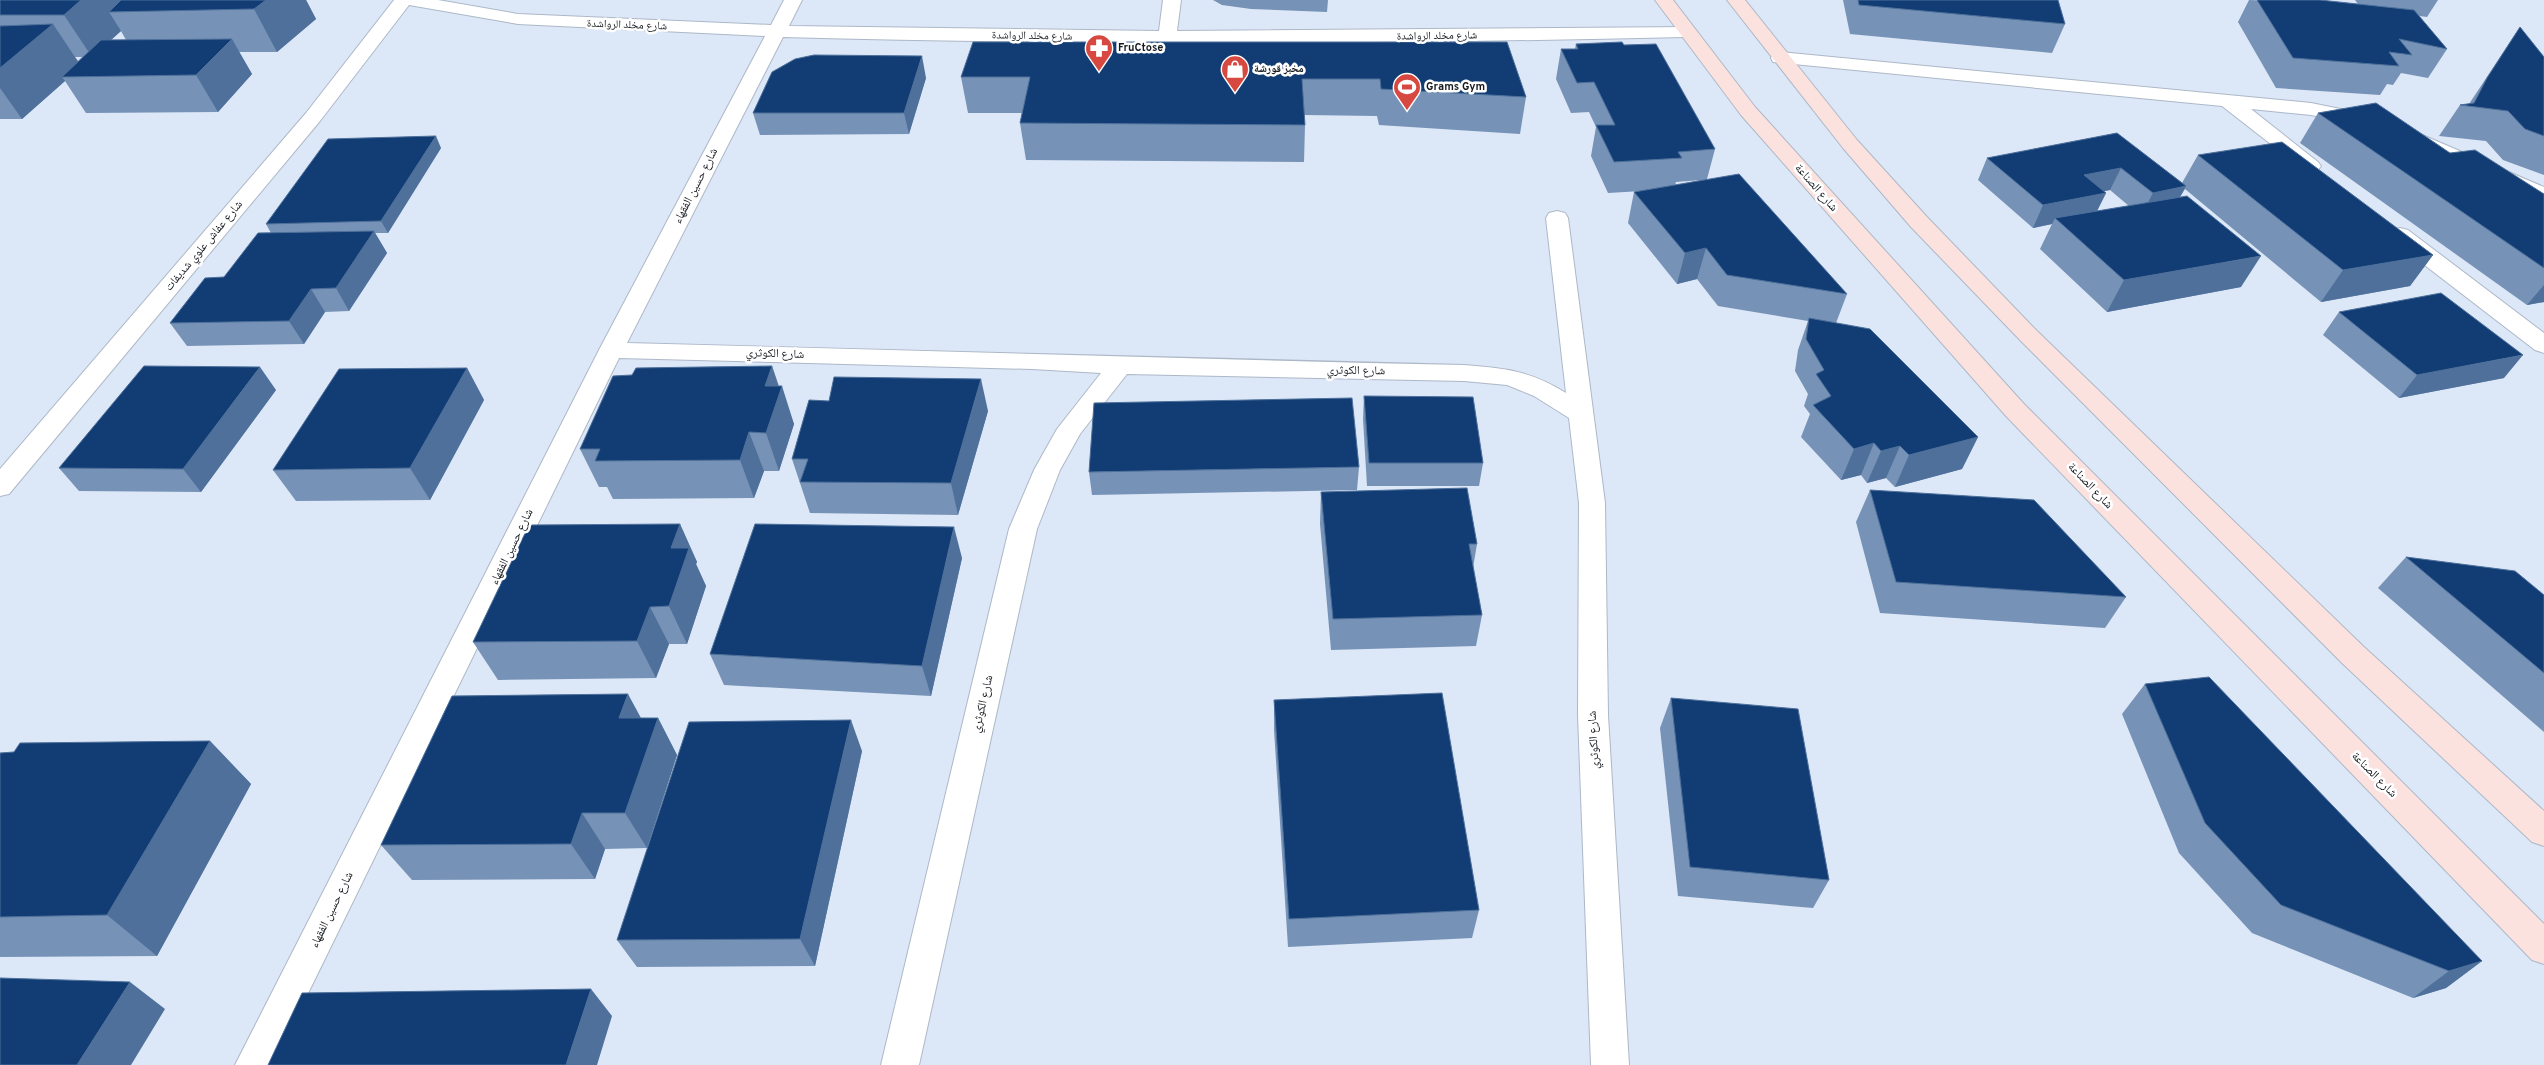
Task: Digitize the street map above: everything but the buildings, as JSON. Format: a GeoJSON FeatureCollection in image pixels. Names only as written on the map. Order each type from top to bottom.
{"type":"FeatureCollection","features":[{"type":"Feature","properties":{"kind":"main road","name":"شارع الصناعة"},"geometry":{"type":"LineString","coordinates":[[1664,0],[1685,31],[1748,111],[2015,410],[2544,948]]}},
{"type":"Feature","properties":{"kind":"main road"},"geometry":{"type":"LineString","coordinates":[[1736,0],[1780,58],[1919,222],[2028,335],[2353,655],[2544,832]]}},
{"type":"Feature","properties":{"kind":"street","name":"شارع عفاش علوي شديفات"},"geometry":{"type":"LineString","coordinates":[[0,488],[313,117],[403,0]]}},
{"type":"Feature","properties":{"kind":"street","name":"شارع مخلد الرواشدة"},"geometry":{"type":"LineString","coordinates":[[411,0],[518,19],[775,32],[1168,38],[1453,37],[1685,31]]}},
{"type":"Feature","properties":{"kind":"street","name":"شارع حسين الفقهاء"},"geometry":{"type":"LineString","coordinates":[[254,1065],[611,350],[793,0]]}},
{"type":"Feature","properties":{"kind":"street"},"geometry":{"type":"LineString","coordinates":[[1168,38],[1172,0]]}},
{"type":"Feature","properties":{"kind":"street"},"geometry":{"type":"LineString","coordinates":[[1780,58],[2311,109],[2353,116],[2389,128],[2544,195]]}},
{"type":"Feature","properties":{"kind":"street"},"geometry":{"type":"LineString","coordinates":[[2229,102],[2328,179]]}},
{"type":"Feature","properties":{"kind":"street","name":"شارع الكوثري"},"geometry":{"type":"LineString","coordinates":[[1557,218],[1592,503],[1593,716],[1610,1065]]}},
{"type":"Feature","properties":{"kind":"street"},"geometry":{"type":"LineString","coordinates":[[2382,220],[2544,345]]}},
{"type":"Feature","properties":{"kind":"street","name":"شارع الكوثري"},"geometry":{"type":"LineString","coordinates":[[611,350],[1032,361],[1120,366],[1464,373],[1511,377],[1543,390],[1582,415]]}},
{"type":"Feature","properties":{"kind":"street","name":"شارع الكوثري"},"geometry":{"type":"LineString","coordinates":[[900,1065],[1023,529],[1047,470],[1070,429],[1120,366]]}},
{"type":"Feature","properties":{"kind":"place","name":"FruCtose"},"geometry":{"type":"Point","coordinates":[1099,72]}},
{"type":"Feature","properties":{"kind":"place","name":"مخبز قورشة"},"geometry":{"type":"Point","coordinates":[1235,93]}},
{"type":"Feature","properties":{"kind":"place","name":"Grams Gym"},"geometry":{"type":"Point","coordinates":[1407,111]}}]}
